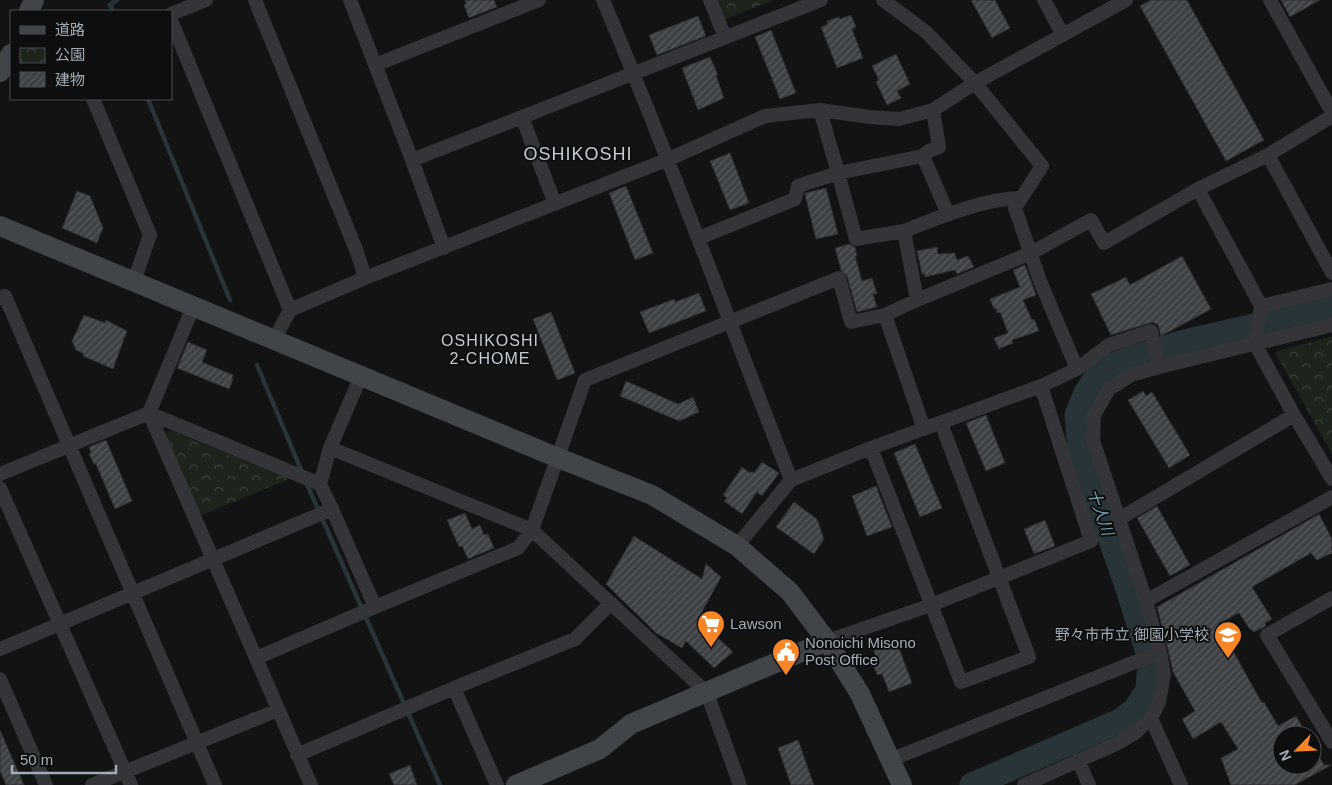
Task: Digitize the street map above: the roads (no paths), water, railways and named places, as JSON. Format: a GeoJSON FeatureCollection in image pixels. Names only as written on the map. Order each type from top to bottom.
{"type":"FeatureCollection","features":[{"type":"Feature","properties":{"kind":"street"},"geometry":{"type":"LineString","coordinates":[[172,14],[206,0]]}},
{"type":"Feature","properties":{"kind":"street"},"geometry":{"type":"LineString","coordinates":[[255,0],[357,252],[365,278]]}},
{"type":"Feature","properties":{"kind":"street"},"geometry":{"type":"LineString","coordinates":[[350,0],[444,248]]}},
{"type":"Feature","properties":{"kind":"street"},"geometry":{"type":"LineString","coordinates":[[375,65],[539,0]]}},
{"type":"Feature","properties":{"kind":"street"},"geometry":{"type":"LineString","coordinates":[[604,0],[669,158],[791,480]]}},
{"type":"Feature","properties":{"kind":"street"},"geometry":{"type":"LineString","coordinates":[[710,0],[725,38]]}},
{"type":"Feature","properties":{"kind":"street"},"geometry":{"type":"LineString","coordinates":[[412,160],[821,0]]}},
{"type":"Feature","properties":{"kind":"street"},"geometry":{"type":"LineString","coordinates":[[883,0],[926,32],[975,83],[1042,166],[1015,208],[1030,253],[1077,369]]}},
{"type":"Feature","properties":{"kind":"street"},"geometry":{"type":"LineString","coordinates":[[1044,0],[1063,35]]}},
{"type":"Feature","properties":{"kind":"street"},"geometry":{"type":"LineString","coordinates":[[274,340],[290,310],[365,278],[669,158],[765,116],[820,110],[899,119],[932,110],[975,83],[1126,0]]}},
{"type":"Feature","properties":{"kind":"street"},"geometry":{"type":"LineString","coordinates":[[1270,0],[1332,112]]}},
{"type":"Feature","properties":{"kind":"street"},"geometry":{"type":"LineString","coordinates":[[172,22],[290,310]]}},
{"type":"Feature","properties":{"kind":"street"},"geometry":{"type":"LineString","coordinates":[[0,72],[10,57]]}},
{"type":"Feature","properties":{"kind":"street"},"geometry":{"type":"LineString","coordinates":[[93,100],[150,235],[134,281]]}},
{"type":"Feature","properties":{"kind":"street"},"geometry":{"type":"LineString","coordinates":[[820,110],[856,239],[904,231],[948,214],[1008,198],[1021,198]]}},
{"type":"Feature","properties":{"kind":"street"},"geometry":{"type":"LineString","coordinates":[[699,238],[795,199],[798,186],[838,173],[923,156],[929,150],[939,147],[932,110]]}},
{"type":"Feature","properties":{"kind":"street"},"geometry":{"type":"LineString","coordinates":[[256,658],[518,548],[532,530],[556,457],[585,380],[839,278],[851,322],[885,315],[1030,253],[1091,220],[1104,243],[1198,189],[1268,155],[1332,116]]}},
{"type":"Feature","properties":{"kind":"street"},"geometry":{"type":"LineString","coordinates":[[522,117],[555,204]]}},
{"type":"Feature","properties":{"kind":"street"},"geometry":{"type":"LineString","coordinates":[[1268,155],[1332,272]]}},
{"type":"Feature","properties":{"kind":"street"},"geometry":{"type":"LineString","coordinates":[[923,156],[948,214]]}},
{"type":"Feature","properties":{"kind":"street"},"geometry":{"type":"LineString","coordinates":[[1198,189],[1261,310],[1256,340],[1294,415],[1332,479]]}},
{"type":"Feature","properties":{"kind":"street"},"geometry":{"type":"LineString","coordinates":[[0,226],[652,495],[737,546],[790,592],[827,641],[860,694],[902,785]]}},
{"type":"Feature","properties":{"kind":"street"},"geometry":{"type":"LineString","coordinates":[[904,231],[918,300]]}},
{"type":"Feature","properties":{"kind":"street"},"geometry":{"type":"LineString","coordinates":[[1261,310],[1332,289]]}},
{"type":"Feature","properties":{"kind":"street"},"geometry":{"type":"LineString","coordinates":[[0,298],[5,296],[216,785]]}},
{"type":"Feature","properties":{"kind":"street"},"geometry":{"type":"LineString","coordinates":[[193,307],[149,413],[311,785]]}},
{"type":"Feature","properties":{"kind":"street"},"geometry":{"type":"LineString","coordinates":[[885,315],[924,430]]}},
{"type":"Feature","properties":{"kind":"street"},"geometry":{"type":"LineString","coordinates":[[1024,785],[1118,743],[1151,718],[1159,702],[1164,674],[1156,654],[1146,601],[1093,440],[1094,415],[1109,389],[1131,375],[1158,364],[1256,340],[1332,325]]}},
{"type":"Feature","properties":{"kind":"street"},"geometry":{"type":"LineString","coordinates":[[737,546],[791,480],[871,448],[1041,386],[1077,369],[1109,345],[1151,331],[1158,364]]}},
{"type":"Feature","properties":{"kind":"street"},"geometry":{"type":"LineString","coordinates":[[361,376],[317,482],[325,512],[367,610]]}},
{"type":"Feature","properties":{"kind":"street"},"geometry":{"type":"LineString","coordinates":[[516,785],[600,748],[632,724],[827,641],[931,605],[1091,542],[1041,386]]}},
{"type":"Feature","properties":{"kind":"street"},"geometry":{"type":"LineString","coordinates":[[0,474],[149,413],[317,482]]}},
{"type":"Feature","properties":{"kind":"street"},"geometry":{"type":"LineString","coordinates":[[1119,519],[1294,415]]}},
{"type":"Feature","properties":{"kind":"street"},"geometry":{"type":"LineString","coordinates":[[871,448],[961,682],[1029,657],[941,424]]}},
{"type":"Feature","properties":{"kind":"street"},"geometry":{"type":"LineString","coordinates":[[330,448],[532,530],[707,693],[740,785]]}},
{"type":"Feature","properties":{"kind":"street"},"geometry":{"type":"LineString","coordinates":[[0,488],[131,785]]}},
{"type":"Feature","properties":{"kind":"street"},"geometry":{"type":"LineString","coordinates":[[1146,601],[1332,498]]}},
{"type":"Feature","properties":{"kind":"street"},"geometry":{"type":"LineString","coordinates":[[0,649],[325,512]]}},
{"type":"Feature","properties":{"kind":"street"},"geometry":{"type":"LineString","coordinates":[[1332,598],[1267,635],[1332,742]]}},
{"type":"Feature","properties":{"kind":"street"},"geometry":{"type":"LineString","coordinates":[[297,755],[575,639],[612,603]]}},
{"type":"Feature","properties":{"kind":"street"},"geometry":{"type":"LineString","coordinates":[[890,760],[1156,654]]}},
{"type":"Feature","properties":{"kind":"street"},"geometry":{"type":"LineString","coordinates":[[0,680],[46,785]]}},
{"type":"Feature","properties":{"kind":"street"},"geometry":{"type":"LineString","coordinates":[[454,688],[496,785]]}},
{"type":"Feature","properties":{"kind":"street"},"geometry":{"type":"LineString","coordinates":[[92,785],[278,710]]}},
{"type":"Feature","properties":{"kind":"street"},"geometry":{"type":"LineString","coordinates":[[1151,718],[1181,785]]}},
{"type":"Feature","properties":{"kind":"street"},"geometry":{"type":"LineString","coordinates":[[1078,760],[1090,785]]}},
{"type":"Feature","properties":{"kind":"waterway"},"geometry":{"type":"LineString","coordinates":[[112,10],[110,5],[117,0]]}},
{"type":"Feature","properties":{"kind":"waterway"},"geometry":{"type":"LineString","coordinates":[[148,100],[230,300]]}},
{"type":"Feature","properties":{"kind":"waterway","name":"十人川"},"geometry":{"type":"LineString","coordinates":[[972,785],[1120,721],[1135,710],[1148,690],[1150,659],[1080,451],[1077,415],[1086,393],[1097,376],[1113,365],[1185,342],[1332,308]]}},
{"type":"Feature","properties":{"kind":"waterway"},"geometry":{"type":"LineString","coordinates":[[257,365],[302,472]]}},
{"type":"Feature","properties":{"kind":"waterway"},"geometry":{"type":"LineString","coordinates":[[306,482],[440,785]]}},
{"type":"Feature","properties":{"kind":"place","name":"Lawson"},"geometry":{"type":"Point","coordinates":[711,648]}},
{"type":"Feature","properties":{"kind":"place","name":"野々市市立 御園小学校"},"geometry":{"type":"Point","coordinates":[1228,659]}},
{"type":"Feature","properties":{"kind":"place","name":"Nonoichi Misono Post Office"},"geometry":{"type":"Point","coordinates":[786,676]}},
{"type":"Feature","properties":{"kind":"district","name":"OSHIKOSHI"},"geometry":{"type":"Point","coordinates":[578,154]}},
{"type":"Feature","properties":{"kind":"district","name":"OSHIKOSHI 2-CHOME"},"geometry":{"type":"Point","coordinates":[490,349]}}]}
